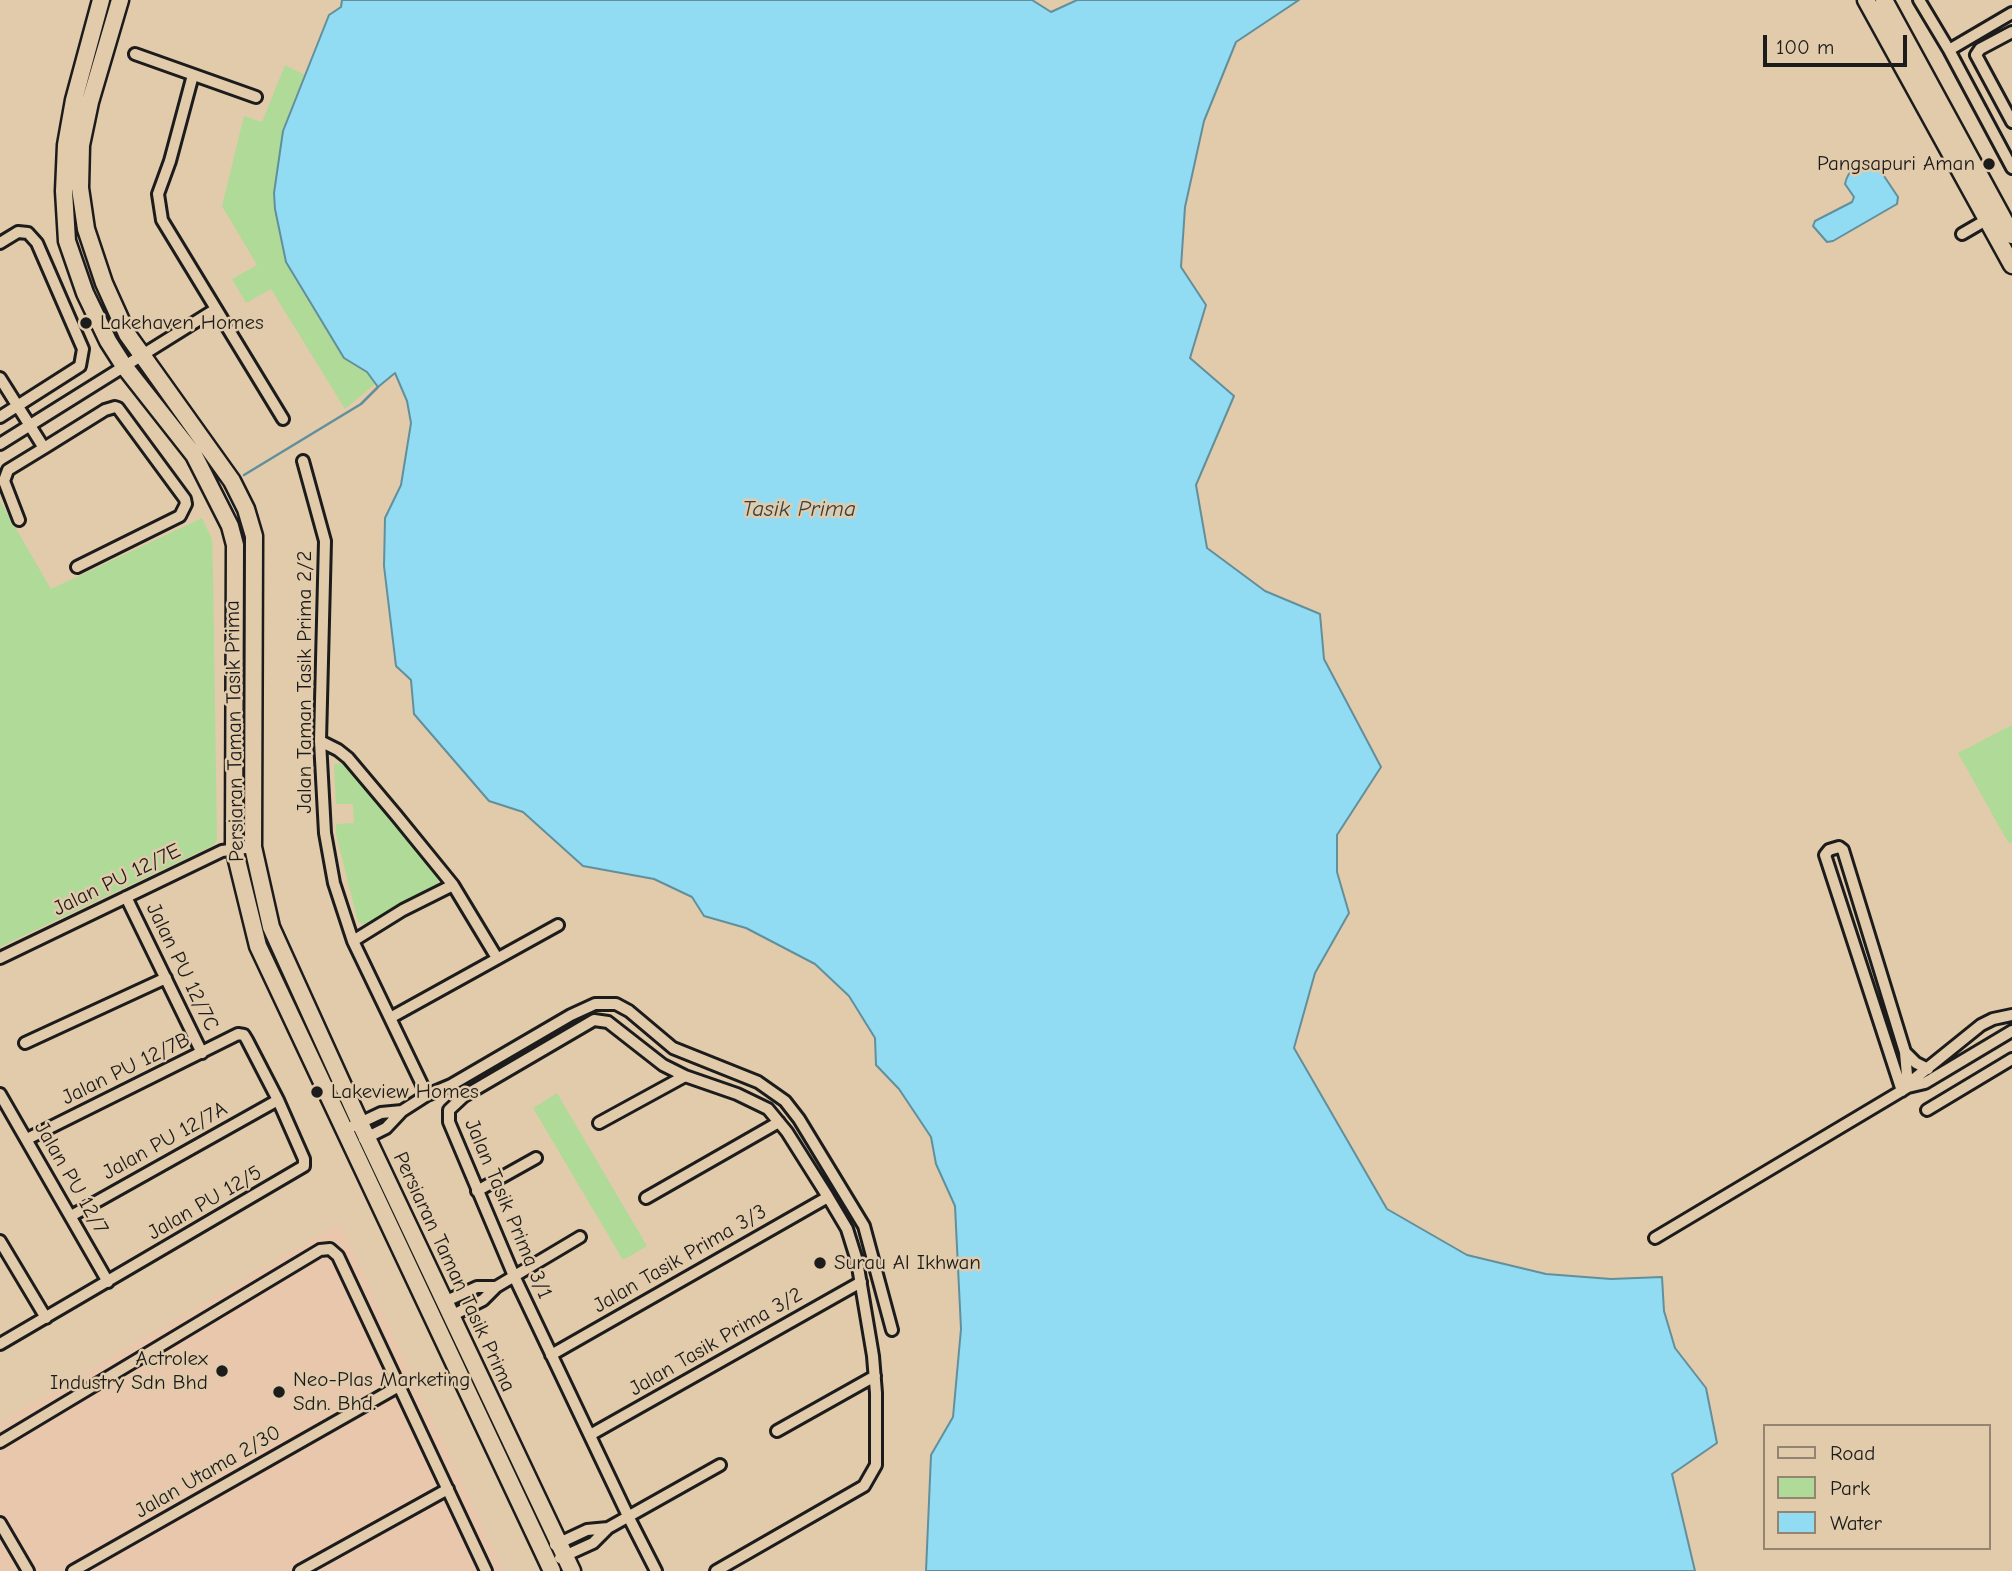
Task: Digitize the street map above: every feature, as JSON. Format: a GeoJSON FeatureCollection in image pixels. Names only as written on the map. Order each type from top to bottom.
{"type":"FeatureCollection","features":[{"type":"Feature","properties":{"kind":"main road","name":"Persiaran Taman Tasik Prima"},"geometry":{"type":"LineString","coordinates":[[101,0],[74,100],[66,145],[64,191],[67,241],[85,293],[108,341],[124,366],[194,456],[230,526],[234,545],[234,848],[258,946],[548,1561]]}},
{"type":"Feature","properties":{"kind":"main road","name":"Persiaran Taman Tasik Prima"},"geometry":{"type":"LineString","coordinates":[[120,0],[90,102],[81,145],[80,188],[86,229],[104,283],[127,334],[232,481],[246,509],[254,536],[253,847],[271,927],[447,1310],[566,1557]]}},
{"type":"Feature","properties":{"kind":"main road"},"geometry":{"type":"LineString","coordinates":[[1866,0],[1993,216],[2012,235]]}},
{"type":"Feature","properties":{"kind":"main road"},"geometry":{"type":"LineString","coordinates":[[1884,0],[1993,216],[2012,265]]}},
{"type":"Feature","properties":{"kind":"street"},"geometry":{"type":"LineString","coordinates":[[1919,0],[2012,168]]}},
{"type":"Feature","properties":{"kind":"street"},"geometry":{"type":"LineString","coordinates":[[1949,50],[2012,13]]}},
{"type":"Feature","properties":{"kind":"street"},"geometry":{"type":"LineString","coordinates":[[2012,32],[1976,55],[2012,122]]}},
{"type":"Feature","properties":{"kind":"street"},"geometry":{"type":"LineString","coordinates":[[135,54],[256,97]]}},
{"type":"Feature","properties":{"kind":"street"},"geometry":{"type":"LineString","coordinates":[[193,75],[170,161],[158,194],[162,220],[283,419]]}},
{"type":"Feature","properties":{"kind":"street"},"geometry":{"type":"LineString","coordinates":[[1962,234],[1993,216]]}},
{"type":"Feature","properties":{"kind":"street"},"geometry":{"type":"LineString","coordinates":[[0,243],[18,232],[28,233],[37,243],[83,349],[80,366],[0,417]]}},
{"type":"Feature","properties":{"kind":"street"},"geometry":{"type":"LineString","coordinates":[[0,444],[216,309]]}},
{"type":"Feature","properties":{"kind":"street"},"geometry":{"type":"LineString","coordinates":[[0,378],[44,448]]}},
{"type":"Feature","properties":{"kind":"street"},"geometry":{"type":"LineString","coordinates":[[19,520],[4,481],[8,470],[105,410],[118,408],[186,504],[180,516],[77,567]]}},
{"type":"Feature","properties":{"kind":"street","name":"Jalan Taman Tasik Prima 2/2"},"geometry":{"type":"LineString","coordinates":[[303,461],[325,541],[320,741],[325,833],[334,883],[353,941],[427,1095]]}},
{"type":"Feature","properties":{"kind":"street"},"geometry":{"type":"LineString","coordinates":[[320,741],[348,758],[453,885],[497,958]]}},
{"type":"Feature","properties":{"kind":"street","name":"Jalan PU 12/7E"},"geometry":{"type":"LineString","coordinates":[[0,958],[222,851],[253,847]]}},
{"type":"Feature","properties":{"kind":"street"},"geometry":{"type":"LineString","coordinates":[[1839,847],[1843,850],[1905,1052],[1905,1089],[1825,855],[1829,850],[1839,847]]}},
{"type":"Feature","properties":{"kind":"street"},"geometry":{"type":"LineString","coordinates":[[353,941],[403,910],[453,885]]}},
{"type":"Feature","properties":{"kind":"street","name":"Jalan PU 12/7C"},"geometry":{"type":"LineString","coordinates":[[126,897],[202,1053]]}},
{"type":"Feature","properties":{"kind":"street"},"geometry":{"type":"LineString","coordinates":[[390,1018],[558,925]]}},
{"type":"Feature","properties":{"kind":"street"},"geometry":{"type":"LineString","coordinates":[[25,1043],[166,978]]}},
{"type":"Feature","properties":{"kind":"street"},"geometry":{"type":"LineString","coordinates":[[348,1138],[364,1130],[386,1128],[402,1111],[427,1095],[451,1085],[595,1003],[616,1004],[673,1048],[758,1082],[785,1101],[799,1119],[864,1226],[892,1330]]}},
{"type":"Feature","properties":{"kind":"street"},"geometry":{"type":"LineString","coordinates":[[1655,1238],[1905,1089],[1980,1025],[2012,1015]]}},
{"type":"Feature","properties":{"kind":"street","name":"Jalan Tasik Prima 3/1"},"geometry":{"type":"LineString","coordinates":[[656,1571],[514,1276],[452,1132],[449,1110],[464,1096],[594,1020],[608,1022],[663,1065],[768,1109],[847,1229],[861,1282],[875,1376],[876,1465],[864,1486],[716,1571]]}},
{"type":"Feature","properties":{"kind":"street"},"geometry":{"type":"LineString","coordinates":[[1905,1089],[1924,1083],[2012,1031]]}},
{"type":"Feature","properties":{"kind":"street","name":"Jalan PU 12/7B"},"geometry":{"type":"LineString","coordinates":[[27,1139],[238,1034],[244,1035]]}},
{"type":"Feature","properties":{"kind":"street","name":"Jalan PU 12/5"},"geometry":{"type":"LineString","coordinates":[[0,1344],[303,1167],[304,1159],[278,1100],[244,1035]]}},
{"type":"Feature","properties":{"kind":"street"},"geometry":{"type":"LineString","coordinates":[[1905,1052],[1916,1063],[1928,1069]]}},
{"type":"Feature","properties":{"kind":"street"},"geometry":{"type":"LineString","coordinates":[[1927,1110],[2012,1059]]}},
{"type":"Feature","properties":{"kind":"street"},"geometry":{"type":"LineString","coordinates":[[599,1124],[685,1076]]}},
{"type":"Feature","properties":{"kind":"street","name":"Jalan PU 12/7"},"geometry":{"type":"LineString","coordinates":[[0,1094],[108,1282]]}},
{"type":"Feature","properties":{"kind":"street","name":"Jalan PU 12/7A"},"geometry":{"type":"LineString","coordinates":[[71,1216],[278,1100]]}},
{"type":"Feature","properties":{"kind":"street"},"geometry":{"type":"LineString","coordinates":[[348,1138],[364,1130],[380,1113],[402,1111]]}},
{"type":"Feature","properties":{"kind":"street"},"geometry":{"type":"LineString","coordinates":[[646,1198],[779,1122]]}},
{"type":"Feature","properties":{"kind":"street"},"geometry":{"type":"LineString","coordinates":[[477,1191],[536,1158]]}},
{"type":"Feature","properties":{"kind":"street","name":"Jalan Tasik Prima 3/3"},"geometry":{"type":"LineString","coordinates":[[551,1355],[828,1197]]}},
{"type":"Feature","properties":{"kind":"street"},"geometry":{"type":"LineString","coordinates":[[447,1310],[477,1287],[496,1287],[580,1237]]}},
{"type":"Feature","properties":{"kind":"street"},"geometry":{"type":"LineString","coordinates":[[0,1241],[5,1260],[46,1318]]}},
{"type":"Feature","properties":{"kind":"street"},"geometry":{"type":"LineString","coordinates":[[0,1442],[320,1250],[330,1249],[338,1256],[486,1571]]}},
{"type":"Feature","properties":{"kind":"street","name":"Jalan Tasik Prima 3/2"},"geometry":{"type":"LineString","coordinates":[[590,1435],[861,1282]]}},
{"type":"Feature","properties":{"kind":"street"},"geometry":{"type":"LineString","coordinates":[[778,1431],[875,1376]]}},
{"type":"Feature","properties":{"kind":"street","name":"Jalan Utama 2/30"},"geometry":{"type":"LineString","coordinates":[[73,1571],[399,1386]]}},
{"type":"Feature","properties":{"kind":"street"},"geometry":{"type":"LineString","coordinates":[[548,1561],[566,1557],[587,1530],[608,1528],[629,1518],[720,1465]]}},
{"type":"Feature","properties":{"kind":"street"},"geometry":{"type":"LineString","coordinates":[[300,1571],[448,1489]]}},
{"type":"Feature","properties":{"kind":"street"},"geometry":{"type":"LineString","coordinates":[[0,1523],[28,1571]]}},
{"type":"Feature","properties":{"kind":"shaded area"},"geometry":{"type":"Polygon","coordinates":[[[340,1223],[504,1571],[0,1571],[0,1422],[340,1223]]]}},
{"type":"Feature","properties":{"kind":"green space"},"geometry":{"type":"Polygon","coordinates":[[[285,65],[305,75],[283,131],[274,193],[275,209],[344,357],[367,372],[375,384],[345,409],[271,289],[246,303],[232,279],[257,265],[222,206],[244,116],[262,122],[285,65]]]}},
{"type":"Feature","properties":{"kind":"green space"},"geometry":{"type":"Polygon","coordinates":[[[0,501],[51,589],[202,518],[212,539],[217,840],[214,845],[0,947],[0,501]]]}},
{"type":"Feature","properties":{"kind":"green space"},"geometry":{"type":"Polygon","coordinates":[[[2012,725],[2012,842],[2009,844],[1958,753],[2012,725]]]}},
{"type":"Feature","properties":{"kind":"green space"},"geometry":{"type":"Polygon","coordinates":[[[343,763],[438,877],[438,885],[369,926],[358,922],[336,834],[336,824],[354,823],[353,804],[336,804],[334,764],[343,763]]]}},
{"type":"Feature","properties":{"kind":"green space"},"geometry":{"type":"Polygon","coordinates":[[[557,1093],[647,1246],[623,1260],[533,1108],[557,1093]]]}},
{"type":"Feature","properties":{"kind":"water","name":"Tasik Prima"},"geometry":{"type":"Polygon","coordinates":[[[342,0],[1032,0],[1051,12],[1077,0],[1299,0],[1236,42],[1204,121],[1185,207],[1181,267],[1206,305],[1190,358],[1234,396],[1196,485],[1207,548],[1265,591],[1320,614],[1324,659],[1381,767],[1337,835],[1337,872],[1349,913],[1315,973],[1294,1048],[1387,1209],[1467,1255],[1546,1274],[1611,1279],[1662,1277],[1664,1311],[1675,1348],[1706,1388],[1717,1443],[1672,1474],[1695,1571],[926,1571],[931,1455],[953,1417],[961,1329],[955,1206],[936,1164],[931,1137],[899,1089],[876,1065],[875,1038],[849,996],[815,964],[746,928],[704,916],[692,897],[654,879],[583,866],[523,812],[489,801],[414,714],[411,680],[396,666],[384,566],[385,518],[401,485],[411,423],[407,401],[395,373],[378,387],[367,372],[344,358],[286,262],[275,209],[274,193],[283,131],[329,15],[341,7],[342,0]]]}},
{"type":"Feature","properties":{"kind":"water"},"geometry":{"type":"Polygon","coordinates":[[[1867,161],[1878,167],[1898,197],[1897,204],[1827,242],[1813,226],[1815,221],[1852,202],[1854,197],[1845,184],[1846,179],[1853,170],[1867,161]]]}},
{"type":"Feature","properties":{"kind":"waterway"},"geometry":{"type":"LineString","coordinates":[[244,475],[361,404],[378,387]]}},
{"type":"Feature","properties":{"kind":"place","name":"Pangsapuri Aman"},"geometry":{"type":"Point","coordinates":[1989,164]}},
{"type":"Feature","properties":{"kind":"place","name":"Lakehaven Homes"},"geometry":{"type":"Point","coordinates":[86,323]}},
{"type":"Feature","properties":{"kind":"place","name":"Lakeview Homes"},"geometry":{"type":"Point","coordinates":[317,1092]}},
{"type":"Feature","properties":{"kind":"place","name":"Surau Al Ikhwan"},"geometry":{"type":"Point","coordinates":[820,1263]}},
{"type":"Feature","properties":{"kind":"place","name":"Actrolex Industry Sdn Bhd"},"geometry":{"type":"Point","coordinates":[222,1371]}},
{"type":"Feature","properties":{"kind":"place","name":"Neo-Plas Marketing Sdn. Bhd."},"geometry":{"type":"Point","coordinates":[279,1392]}}]}
